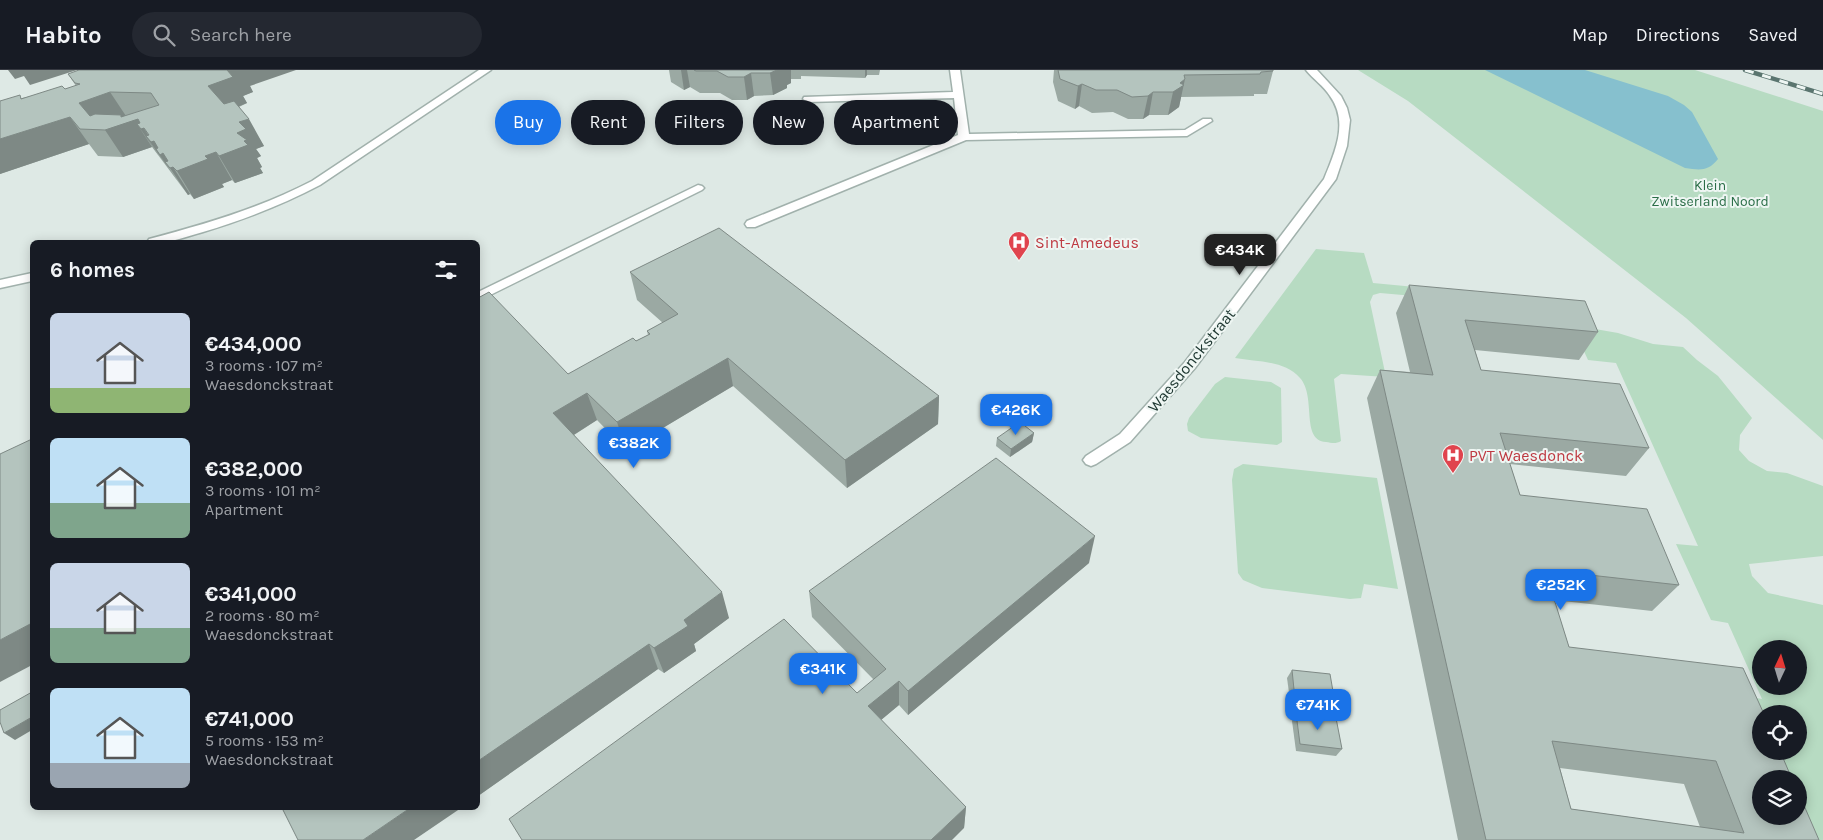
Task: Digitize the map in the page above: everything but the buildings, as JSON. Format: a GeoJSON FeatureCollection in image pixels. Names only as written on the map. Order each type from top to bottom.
{"type":"FeatureCollection","features":[{"type":"Feature","properties":{"kind":"street"},"geometry":{"type":"LineString","coordinates":[[160,240],[228,221],[290,198],[316,183],[486,70]]}},
{"type":"Feature","properties":{"kind":"street"},"geometry":{"type":"LineString","coordinates":[[955,70],[964,137]]}},
{"type":"Feature","properties":{"kind":"street","name":"Waesdonckstraat"},"geometry":{"type":"LineString","coordinates":[[1091,460],[1125,438],[1190,365],[1330,179],[1341,152],[1345,129],[1344,109],[1334,92],[1311,70]]}},
{"type":"Feature","properties":{"kind":"street"},"geometry":{"type":"LineString","coordinates":[[808,99],[958,95]]}},
{"type":"Feature","properties":{"kind":"street"},"geometry":{"type":"LineString","coordinates":[[751,224],[964,137],[1187,133],[1207,121]]}},
{"type":"Feature","properties":{"kind":"street"},"geometry":{"type":"LineString","coordinates":[[480,296],[698,188]]}},
{"type":"Feature","properties":{"kind":"street"},"geometry":{"type":"LineString","coordinates":[[0,284],[30,277]]}},
{"type":"Feature","properties":{"kind":"green space","name":"Klein Zwitserland Noord"},"geometry":{"type":"Polygon","coordinates":[[[1358,70],[1695,70],[1823,111],[1823,440],[1686,318],[1408,101],[1358,70]]]}},
{"type":"Feature","properties":{"kind":"green space"},"geometry":{"type":"Polygon","coordinates":[[[1316,249],[1364,253],[1373,283],[1447,290],[1448,299],[1380,293],[1373,295],[1370,302],[1386,377],[1341,374],[1334,379],[1341,441],[1336,443],[1318,439],[1313,434],[1305,386],[1294,372],[1270,363],[1235,358],[1316,249]]]}},
{"type":"Feature","properties":{"kind":"green space"},"geometry":{"type":"Polygon","coordinates":[[[1572,325],[1618,333],[1653,344],[1683,347],[1718,376],[1752,418],[1740,435],[1739,450],[1749,461],[1767,471],[1787,473],[1823,486],[1823,556],[1749,564],[1752,576],[1768,593],[1823,605],[1823,840],[1808,840],[1802,825],[1807,825],[1807,770],[1777,770],[1773,760],[1807,760],[1807,705],[1753,705],[1745,696],[1762,699],[1760,695],[1808,695],[1808,640],[1752,640],[1752,677],[1728,623],[1711,620],[1676,544],[1698,546],[1616,363],[1588,360],[1572,325]]]}},
{"type":"Feature","properties":{"kind":"green space"},"geometry":{"type":"Polygon","coordinates":[[[1225,377],[1271,382],[1281,388],[1282,442],[1277,445],[1201,438],[1188,431],[1187,424],[1189,418],[1215,384],[1225,377]]]}},
{"type":"Feature","properties":{"kind":"green space"},"geometry":{"type":"Polygon","coordinates":[[[1243,464],[1377,478],[1398,589],[1364,584],[1361,598],[1350,599],[1262,588],[1243,580],[1238,573],[1232,480],[1234,469],[1243,464]]]}},
{"type":"Feature","properties":{"kind":"water"},"geometry":{"type":"Polygon","coordinates":[[[1485,70],[1585,70],[1668,96],[1692,112],[1718,159],[1707,168],[1685,168],[1485,70]]]}},
{"type":"Feature","properties":{"kind":"railway"},"geometry":{"type":"LineString","coordinates":[[1745,70],[1823,94]]}},
{"type":"Feature","properties":{"kind":"place","name":"Sint-Amedeus"},"geometry":{"type":"Point","coordinates":[1019,261]}},
{"type":"Feature","properties":{"kind":"place","name":"PVT Waesdonck"},"geometry":{"type":"Point","coordinates":[1453,474]}}]}
